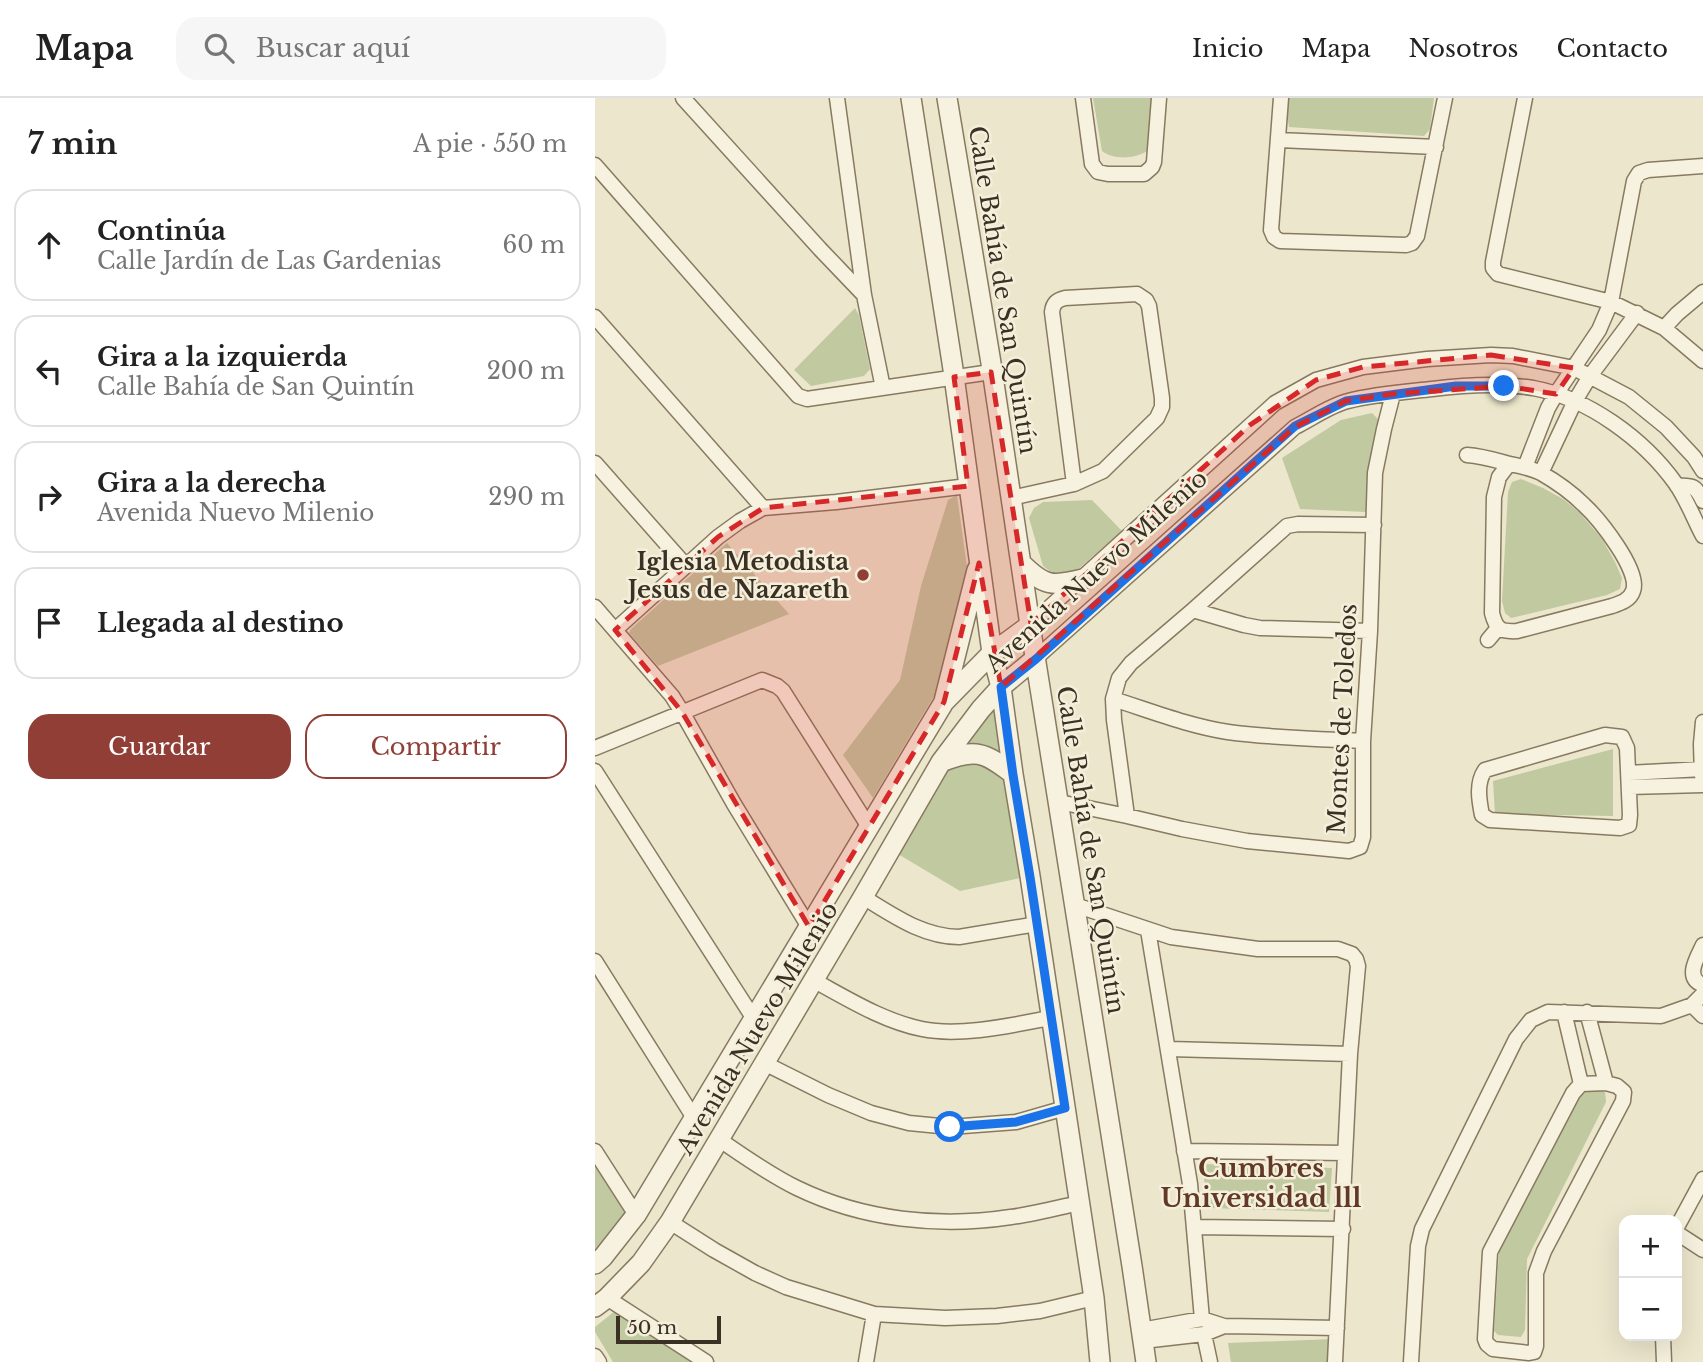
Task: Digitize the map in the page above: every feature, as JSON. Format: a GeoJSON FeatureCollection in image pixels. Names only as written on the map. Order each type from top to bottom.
{"type":"FeatureCollection","features":[{"type":"Feature","properties":{"kind":"street"},"geometry":{"type":"LineString","coordinates":[[683,98],[865,295]]}},
{"type":"Feature","properties":{"kind":"street"},"geometry":{"type":"LineString","coordinates":[[826,98],[839,114]]}},
{"type":"Feature","properties":{"kind":"street"},"geometry":{"type":"LineString","coordinates":[[837,98],[865,295],[883,388]]}},
{"type":"Feature","properties":{"kind":"street"},"geometry":{"type":"LineString","coordinates":[[911,98],[954,377],[992,653],[1001,687],[1094,1298],[1100,1362]]}},
{"type":"Feature","properties":{"kind":"street","name":"Calle Bahía de San Quintín"},"geometry":{"type":"LineString","coordinates":[[947,98],[1146,1362]]}},
{"type":"Feature","properties":{"kind":"street"},"geometry":{"type":"LineString","coordinates":[[1083,98],[1092,164],[1098,172],[1144,174],[1154,162],[1159,98]]}},
{"type":"Feature","properties":{"kind":"street"},"geometry":{"type":"LineString","coordinates":[[1281,98],[1272,230],[1274,237],[1280,241],[1406,245],[1412,243],[1417,236],[1445,98]]}},
{"type":"Feature","properties":{"kind":"street"},"geometry":{"type":"LineString","coordinates":[[1525,98],[1493,268],[1498,274],[1611,302],[1637,313],[1664,328],[1703,361]]}},
{"type":"Feature","properties":{"kind":"street"},"geometry":{"type":"LineString","coordinates":[[1279,140],[1436,147]]}},
{"type":"Feature","properties":{"kind":"street"},"geometry":{"type":"LineString","coordinates":[[595,165],[798,396],[807,399],[991,372]]}},
{"type":"Feature","properties":{"kind":"street"},"geometry":{"type":"LineString","coordinates":[[1525,467],[1548,408],[1599,330],[1611,302],[1634,181],[1639,173],[1647,170],[1703,166]]}},
{"type":"Feature","properties":{"kind":"street"},"geometry":{"type":"LineString","coordinates":[[1664,328],[1703,292]]}},
{"type":"Feature","properties":{"kind":"street"},"geometry":{"type":"LineString","coordinates":[[1011,498],[1074,484],[1103,471],[1157,418],[1162,407],[1162,398],[1149,306],[1146,300],[1137,294],[1065,298],[1052,307],[1074,484]]}},
{"type":"Feature","properties":{"kind":"street"},"geometry":{"type":"LineString","coordinates":[[1541,473],[1575,401],[1590,376],[1637,313]]}},
{"type":"Feature","properties":{"kind":"street"},"geometry":{"type":"LineString","coordinates":[[595,317],[763,508]]}},
{"type":"Feature","properties":{"kind":"street","name":"Avenida Nuevo Milenio"},"geometry":{"type":"LineString","coordinates":[[595,1265],[636,1215],[944,702],[992,653],[1030,625],[1083,579],[1275,403],[1316,380],[1363,367],[1427,359],[1513,356],[1574,368],[1629,397],[1666,427],[1694,457],[1703,471]]}},
{"type":"Feature","properties":{"kind":"street","name":"Avenida Nuevo Milenio"},"geometry":{"type":"LineString","coordinates":[[601,1303],[641,1264],[670,1222],[941,762],[981,709],[1001,687],[1036,659],[1295,426],[1346,401],[1456,386],[1533,388],[1556,394],[1613,422],[1634,439],[1677,486],[1703,536]]}},
{"type":"Feature","properties":{"kind":"street","name":"Montes de Toledos"},"geometry":{"type":"LineString","coordinates":[[1059,802],[1247,841],[1349,851],[1360,846],[1363,836],[1363,741],[1375,473],[1393,394]]}},
{"type":"Feature","properties":{"kind":"street"},"geometry":{"type":"LineString","coordinates":[[1467,455],[1487,457],[1541,473],[1583,504],[1605,528],[1631,569],[1637,598],[1517,631],[1506,632],[1498,628],[1492,612],[1494,497],[1499,477],[1509,464]]}},
{"type":"Feature","properties":{"kind":"street"},"geometry":{"type":"LineString","coordinates":[[595,463],[686,566]]}},
{"type":"Feature","properties":{"kind":"street"},"geometry":{"type":"LineString","coordinates":[[615,630],[718,537],[763,508],[968,486]]}},
{"type":"Feature","properties":{"kind":"street"},"geometry":{"type":"LineString","coordinates":[[1677,486],[1695,488],[1703,501]]}},
{"type":"Feature","properties":{"kind":"street"},"geometry":{"type":"LineString","coordinates":[[1128,816],[1113,699],[1119,678],[1131,663],[1287,526],[1374,525]]}},
{"type":"Feature","properties":{"kind":"street"},"geometry":{"type":"LineString","coordinates":[[944,702],[980,559]]}},
{"type":"Feature","properties":{"kind":"street"},"geometry":{"type":"LineString","coordinates":[[1021,564],[1032,574],[1050,583],[1060,584],[1083,579]]}},
{"type":"Feature","properties":{"kind":"street"},"geometry":{"type":"LineString","coordinates":[[595,607],[672,696],[809,927]]}},
{"type":"Feature","properties":{"kind":"street"},"geometry":{"type":"LineString","coordinates":[[1193,610],[1260,628],[1370,631]]}},
{"type":"Feature","properties":{"kind":"street"},"geometry":{"type":"LineString","coordinates":[[1488,640],[1498,628]]}},
{"type":"Feature","properties":{"kind":"street"},"geometry":{"type":"LineString","coordinates":[[595,748],[762,680],[783,691],[869,827]]}},
{"type":"Feature","properties":{"kind":"street"},"geometry":{"type":"LineString","coordinates":[[1113,699],[1226,732],[1363,741]]}},
{"type":"Feature","properties":{"kind":"street"},"geometry":{"type":"LineString","coordinates":[[1628,780],[1703,785],[1703,722]]}},
{"type":"Feature","properties":{"kind":"street"},"geometry":{"type":"LineString","coordinates":[[1605,735],[1622,737],[1627,748],[1628,780],[1630,820],[1629,825],[1624,827],[1490,820],[1484,818],[1481,811],[1479,785],[1485,770],[1605,735]]}},
{"type":"Feature","properties":{"kind":"street"},"geometry":{"type":"LineString","coordinates":[[941,762],[957,755],[978,754],[995,761],[1013,775]]}},
{"type":"Feature","properties":{"kind":"street"},"geometry":{"type":"LineString","coordinates":[[1628,780],[1702,769]]}},
{"type":"Feature","properties":{"kind":"street"},"geometry":{"type":"LineString","coordinates":[[595,771],[754,1020]]}},
{"type":"Feature","properties":{"kind":"street"},"geometry":{"type":"LineString","coordinates":[[863,897],[913,926],[947,937],[1037,924]]}},
{"type":"Feature","properties":{"kind":"street"},"geometry":{"type":"LineString","coordinates":[[1075,905],[1171,937],[1258,948],[1338,949],[1352,954],[1356,960],[1335,1362]]}},
{"type":"Feature","properties":{"kind":"street"},"geometry":{"type":"LineString","coordinates":[[1148,930],[1190,1184],[1203,1326],[1210,1362]]}},
{"type":"Feature","properties":{"kind":"street"},"geometry":{"type":"LineString","coordinates":[[1703,945],[1692,971],[1693,978],[1703,985]]}},
{"type":"Feature","properties":{"kind":"street"},"geometry":{"type":"LineString","coordinates":[[595,961],[694,1118]]}},
{"type":"Feature","properties":{"kind":"street"},"geometry":{"type":"LineString","coordinates":[[813,980],[864,1008],[922,1029],[965,1031],[1050,1018]]}},
{"type":"Feature","properties":{"kind":"street"},"geometry":{"type":"LineString","coordinates":[[1411,1362],[1418,1246],[1422,1229],[1516,1040],[1531,1020],[1548,1012],[1661,1016],[1698,1010],[1703,994]]}},
{"type":"Feature","properties":{"kind":"street"},"geometry":{"type":"LineString","coordinates":[[1564,1012],[1581,1084]]}},
{"type":"Feature","properties":{"kind":"street"},"geometry":{"type":"LineString","coordinates":[[1587,1012],[1606,1083]]}},
{"type":"Feature","properties":{"kind":"street"},"geometry":{"type":"LineString","coordinates":[[1169,1049],[1350,1054]]}},
{"type":"Feature","properties":{"kind":"street"},"geometry":{"type":"LineString","coordinates":[[764,1063],[871,1113],[909,1123],[950,1127],[1016,1122],[1065,1108]]}},
{"type":"Feature","properties":{"kind":"street"},"geometry":{"type":"LineString","coordinates":[[1606,1083],[1617,1086],[1624,1092],[1623,1101],[1536,1273],[1534,1352],[1493,1349],[1485,1339],[1490,1252],[1573,1093],[1581,1084],[1606,1083]]}},
{"type":"Feature","properties":{"kind":"street"},"geometry":{"type":"LineString","coordinates":[[720,1140],[798,1189],[841,1205],[906,1220],[949,1222],[1011,1217],[1079,1203]]}},
{"type":"Feature","properties":{"kind":"street"},"geometry":{"type":"LineString","coordinates":[[595,1151],[636,1215]]}},
{"type":"Feature","properties":{"kind":"street"},"geometry":{"type":"LineString","coordinates":[[1184,1151],[1345,1153]]}},
{"type":"Feature","properties":{"kind":"street"},"geometry":{"type":"LineString","coordinates":[[1682,1220],[1703,1180]]}},
{"type":"Feature","properties":{"kind":"street"},"geometry":{"type":"LineString","coordinates":[[670,1222],[755,1273],[786,1287],[874,1314],[945,1318],[997,1315],[1040,1311],[1094,1298]]}},
{"type":"Feature","properties":{"kind":"street"},"geometry":{"type":"LineString","coordinates":[[1194,1227],[1343,1229]]}},
{"type":"Feature","properties":{"kind":"street"},"geometry":{"type":"LineString","coordinates":[[1682,1234],[1703,1250]]}},
{"type":"Feature","properties":{"kind":"street"},"geometry":{"type":"LineString","coordinates":[[601,1303],[706,1362]]}},
{"type":"Feature","properties":{"kind":"street"},"geometry":{"type":"LineString","coordinates":[[866,1362],[874,1314]]}},
{"type":"Feature","properties":{"kind":"street"},"geometry":{"type":"LineString","coordinates":[[1142,1335],[1203,1326],[1337,1328]]}},
{"type":"Feature","properties":{"kind":"street"},"geometry":{"type":"LineString","coordinates":[[1663,1341],[1664,1362]]}},
{"type":"Feature","properties":{"kind":"street"},"geometry":{"type":"LineString","coordinates":[[595,1356],[599,1362]]}},
{"type":"Feature","properties":{"kind":"highlighted area"},"geometry":{"type":"Polygon","coordinates":[[[1491,355],[1574,368],[1556,394],[1505,386],[1393,394],[1346,401],[1295,427],[1001,687],[979,563],[944,702],[809,927],[682,712],[615,630],[718,537],[763,508],[968,486],[954,377],[991,372],[1031,624],[1250,425],[1316,380],[1363,367],[1491,355]]]}},
{"type":"Feature","properties":{"kind":"green space"},"geometry":{"type":"Polygon","coordinates":[[[1093,98],[1152,98],[1147,151],[1124,157],[1112,156],[1102,151],[1093,98]]]}},
{"type":"Feature","properties":{"kind":"green space"},"geometry":{"type":"Polygon","coordinates":[[[1289,98],[1434,98],[1430,129],[1424,136],[1289,127],[1289,98]]]}},
{"type":"Feature","properties":{"kind":"green space"},"geometry":{"type":"Polygon","coordinates":[[[855,308],[859,315],[870,369],[864,376],[811,386],[794,370],[855,308]]]}},
{"type":"Feature","properties":{"kind":"green space"},"geometry":{"type":"Polygon","coordinates":[[[1372,413],[1380,421],[1366,512],[1300,509],[1282,458],[1341,420],[1372,413]]]}},
{"type":"Feature","properties":{"kind":"green space"},"geometry":{"type":"Polygon","coordinates":[[[1521,479],[1563,499],[1579,512],[1602,539],[1615,562],[1622,578],[1620,589],[1607,595],[1511,618],[1505,613],[1502,601],[1508,492],[1512,482],[1521,479]]]}},
{"type":"Feature","properties":{"kind":"green space"},"geometry":{"type":"Polygon","coordinates":[[[957,495],[967,567],[940,686],[873,798],[843,755],[900,680],[921,586],[948,500],[957,495]]]}},
{"type":"Feature","properties":{"kind":"green space"},"geometry":{"type":"Polygon","coordinates":[[[1092,500],[1122,531],[1078,569],[1064,574],[1052,573],[1043,566],[1029,518],[1034,508],[1043,502],[1092,500]]]}},
{"type":"Feature","properties":{"kind":"green space"},"geometry":{"type":"Polygon","coordinates":[[[727,543],[789,614],[658,666],[629,633],[631,629],[727,543]]]}},
{"type":"Feature","properties":{"kind":"green space"},"geometry":{"type":"Polygon","coordinates":[[[1002,694],[1030,876],[960,891],[888,848],[1002,694]]]}},
{"type":"Feature","properties":{"kind":"green space"},"geometry":{"type":"Polygon","coordinates":[[[1613,749],[1613,816],[1495,814],[1493,781],[1613,749]]]}},
{"type":"Feature","properties":{"kind":"green space"},"geometry":{"type":"Polygon","coordinates":[[[1589,1088],[1605,1092],[1606,1102],[1527,1259],[1525,1330],[1521,1337],[1498,1335],[1494,1331],[1499,1251],[1581,1093],[1589,1088]]]}},
{"type":"Feature","properties":{"kind":"green space"},"geometry":{"type":"Polygon","coordinates":[[[595,1151],[632,1208],[595,1260],[595,1151]]]}},
{"type":"Feature","properties":{"kind":"green space"},"geometry":{"type":"Polygon","coordinates":[[[1202,1164],[1332,1168],[1329,1212],[1208,1208],[1202,1164]]]}},
{"type":"Feature","properties":{"kind":"green space"},"geometry":{"type":"Polygon","coordinates":[[[615,1311],[695,1362],[613,1362],[595,1332],[595,1327],[615,1311]]]}},
{"type":"Feature","properties":{"kind":"green space"},"geometry":{"type":"Polygon","coordinates":[[[1334,1339],[1330,1362],[1231,1362],[1228,1343],[1334,1339]]]}},
{"type":"Feature","properties":{"kind":"place","name":"Iglesia Metodista Jesus de Nazareth"},"geometry":{"type":"Point","coordinates":[863,575]}},
{"type":"Feature","properties":{"kind":"district","name":"Cumbres Universidad lll"},"geometry":{"type":"Point","coordinates":[1261,1183]}},
{"type":"Feature","properties":{"kind":"route"},"geometry":{"type":"LineString","coordinates":[[950,1127],[1016,1122],[1065,1108],[1001,687],[1036,659],[1295,426],[1346,401],[1456,386],[1504,386]]}}]}
